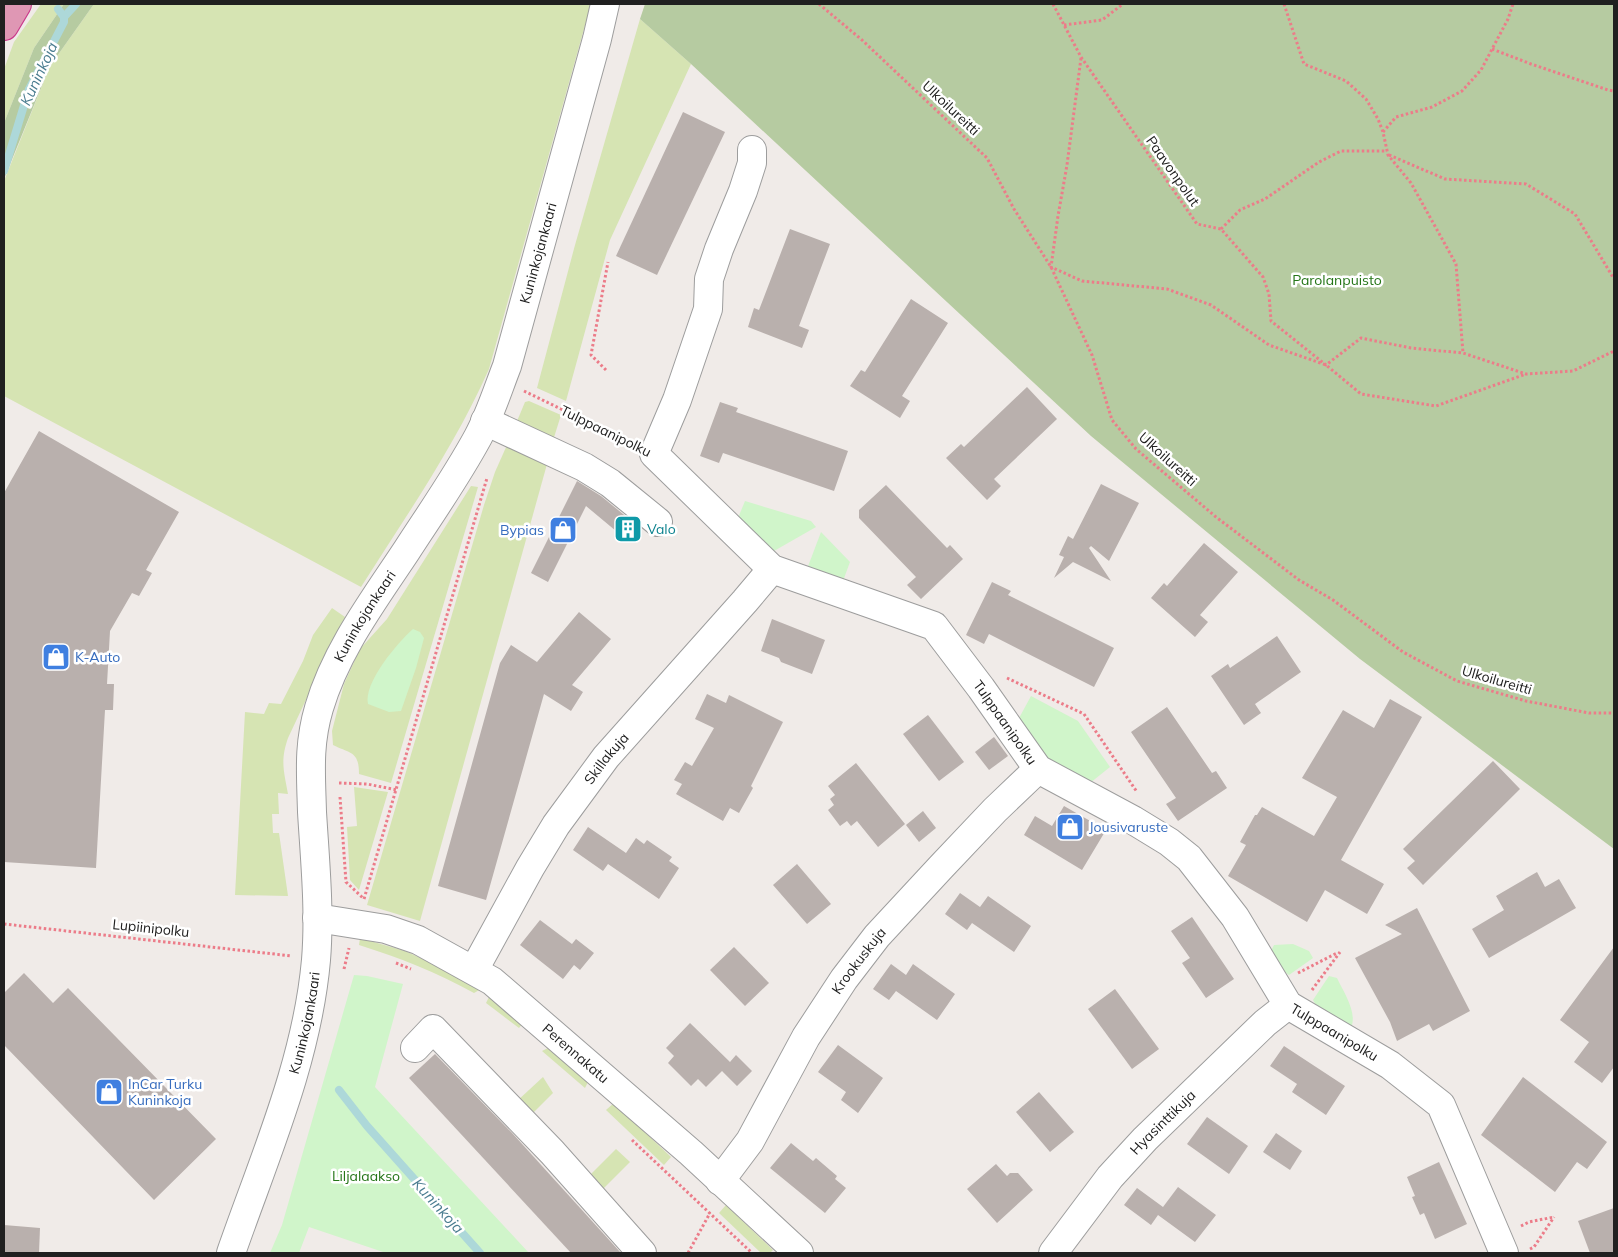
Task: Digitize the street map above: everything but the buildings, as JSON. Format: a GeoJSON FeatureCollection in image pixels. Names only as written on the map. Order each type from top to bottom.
{"type":"FeatureCollection","features":[{"type":"Feature","properties":{"kind":"highway"},"geometry":{"type":"LineString","coordinates":[[4,26],[17,4]]}},
{"type":"Feature","properties":{"kind":"street","name":"Kuninkojankaari"},"geometry":{"type":"LineString","coordinates":[[231,1253],[285,1100],[310,1005],[316,959],[317,918],[310,755],[320,706],[330,677],[355,632],[463,462],[485,421],[507,366],[592,58],[605,4]]}},
{"type":"Feature","properties":{"kind":"street"},"geometry":{"type":"LineString","coordinates":[[654,454],[677,400],[708,309],[709,280],[719,249],[743,191],[752,163],[752,150]]}},
{"type":"Feature","properties":{"kind":"street"},"geometry":{"type":"LineString","coordinates":[[485,421],[584,467],[610,483],[658,522]]}},
{"type":"Feature","properties":{"kind":"street","name":"Tulppaanipolku"},"geometry":{"type":"LineString","coordinates":[[654,454],[772,569],[934,626],[1038,769],[1133,820],[1169,842],[1188,858],[1235,917],[1287,1000],[1390,1065],[1441,1104],[1510,1249]]}},
{"type":"Feature","properties":{"kind":"street","name":"Skillakuja"},"geometry":{"type":"LineString","coordinates":[[474,970],[538,854],[556,825],[606,757],[745,602],[772,569]]}},
{"type":"Feature","properties":{"kind":"street","name":"Krookuskuja"},"geometry":{"type":"LineString","coordinates":[[720,1181],[750,1141],[806,1037],[844,979],[890,922],[995,810],[1038,769]]}},
{"type":"Feature","properties":{"kind":"street","name":"Perennakatu"},"geometry":{"type":"LineString","coordinates":[[317,918],[386,929],[418,940],[492,981],[691,1154],[799,1253]]}},
{"type":"Feature","properties":{"kind":"street","name":"Hyasinttikuja"},"geometry":{"type":"LineString","coordinates":[[1054,1253],[1110,1177],[1145,1139],[1287,1000]]}},
{"type":"Feature","properties":{"kind":"street"},"geometry":{"type":"LineString","coordinates":[[415,1048],[433,1029],[552,1152],[642,1253]]}},
{"type":"Feature","properties":{"kind":"path","name":"Ulkoilureitti"},"geometry":{"type":"LineString","coordinates":[[819,4],[862,40],[987,158],[1014,209],[1051,267],[1092,355],[1112,420],[1136,449],[1216,517],[1300,580],[1333,600],[1403,652],[1457,681],[1526,700],[1589,714],[1614,713]]}},
{"type":"Feature","properties":{"kind":"path","name":"Paavonpolut"},"geometry":{"type":"LineString","coordinates":[[1053,4],[1081,57],[1197,224],[1221,229]]}},
{"type":"Feature","properties":{"kind":"path"},"geometry":{"type":"LineString","coordinates":[[1064,25],[1102,20],[1122,4]]}},
{"type":"Feature","properties":{"kind":"path"},"geometry":{"type":"LineString","coordinates":[[1284,4],[1304,64],[1346,81],[1366,99],[1384,132],[1388,153],[1411,183],[1456,264],[1463,353]]}},
{"type":"Feature","properties":{"kind":"path"},"geometry":{"type":"LineString","coordinates":[[1384,132],[1396,117],[1432,107],[1462,90],[1481,70],[1508,19],[1513,4]]}},
{"type":"Feature","properties":{"kind":"path"},"geometry":{"type":"LineString","coordinates":[[1492,49],[1614,91]]}},
{"type":"Feature","properties":{"kind":"path"},"geometry":{"type":"LineString","coordinates":[[1081,57],[1051,267],[1082,281],[1167,289],[1211,305],[1269,345],[1326,365]]}},
{"type":"Feature","properties":{"kind":"path"},"geometry":{"type":"LineString","coordinates":[[1614,279],[1575,214],[1526,184],[1445,180],[1388,153],[1341,151],[1320,162],[1264,199],[1240,210],[1221,229],[1264,277],[1271,321],[1361,394],[1436,406],[1526,374],[1573,372],[1614,351]]}},
{"type":"Feature","properties":{"kind":"path"},"geometry":{"type":"LineString","coordinates":[[606,370],[590,355],[608,262]]}},
{"type":"Feature","properties":{"kind":"path"},"geometry":{"type":"LineString","coordinates":[[1326,365],[1361,338],[1412,348],[1463,353],[1526,374]]}},
{"type":"Feature","properties":{"kind":"path","name":"Tulppaanipolku"},"geometry":{"type":"LineString","coordinates":[[521,389],[654,454]]}},
{"type":"Feature","properties":{"kind":"path"},"geometry":{"type":"LineString","coordinates":[[999,674],[1084,714],[1138,793]]}},
{"type":"Feature","properties":{"kind":"path"},"geometry":{"type":"LineString","coordinates":[[339,776],[339,784],[366,784],[397,790]]}},
{"type":"Feature","properties":{"kind":"path"},"geometry":{"type":"LineString","coordinates":[[340,793],[346,882],[364,899]]}},
{"type":"Feature","properties":{"kind":"path","name":"Lupiinipolku"},"geometry":{"type":"LineString","coordinates":[[4,924],[295,956]]}},
{"type":"Feature","properties":{"kind":"path"},"geometry":{"type":"LineString","coordinates":[[1340,952],[1287,1000],[1296,974],[1340,952]]}},
{"type":"Feature","properties":{"kind":"path"},"geometry":{"type":"LineString","coordinates":[[395,962],[413,970]]}},
{"type":"Feature","properties":{"kind":"path"},"geometry":{"type":"LineString","coordinates":[[628,1136],[752,1253]]}},
{"type":"Feature","properties":{"kind":"path"},"geometry":{"type":"LineString","coordinates":[[688,1253],[710,1213]]}},
{"type":"Feature","properties":{"kind":"path"},"geometry":{"type":"LineString","coordinates":[[1554,1217],[1534,1247],[1510,1249],[1513,1230],[1529,1222],[1554,1217]]}},
{"type":"Feature","properties":{"kind":"green space"},"geometry":{"type":"Polygon","coordinates":[[[41,4],[64,4],[34,48],[4,123],[4,69],[14,42],[41,4]]]}},
{"type":"Feature","properties":{"kind":"green space"},"geometry":{"type":"Polygon","coordinates":[[[64,4],[94,4],[50,66],[4,179],[4,123],[34,48],[64,4]]]}},
{"type":"Feature","properties":{"kind":"green space"},"geometry":{"type":"Polygon","coordinates":[[[94,4],[591,4],[489,369],[461,426],[361,587],[4,396],[4,181],[50,66],[94,4]]]}},
{"type":"Feature","properties":{"kind":"green space","name":"Parolanpuisto"},"geometry":{"type":"Polygon","coordinates":[[[645,4],[1614,4],[1614,849],[1360,659],[1091,436],[691,64],[640,19],[645,4]]]}},
{"type":"Feature","properties":{"kind":"green space"},"geometry":{"type":"Polygon","coordinates":[[[640,19],[691,64],[610,240],[566,401],[537,388],[575,245],[640,19]]]}},
{"type":"Feature","properties":{"kind":"green space"},"geometry":{"type":"Polygon","coordinates":[[[529,401],[561,415],[551,447],[515,426],[525,402],[529,401]]]}},
{"type":"Feature","properties":{"kind":"green space"},"geometry":{"type":"Polygon","coordinates":[[[507,445],[549,457],[420,921],[367,905],[484,505],[495,472],[507,445]]]}},
{"type":"Feature","properties":{"kind":"green space"},"geometry":{"type":"Polygon","coordinates":[[[471,486],[478,487],[391,783],[359,774],[356,757],[333,745],[332,731],[344,684],[360,649],[387,619],[471,486]]]}},
{"type":"Feature","properties":{"kind":"green space"},"geometry":{"type":"Polygon","coordinates":[[[745,501],[811,521],[816,527],[774,551],[738,518],[745,501]]]}},
{"type":"Feature","properties":{"kind":"green space"},"geometry":{"type":"Polygon","coordinates":[[[821,532],[850,562],[843,581],[807,569],[821,532]]]}},
{"type":"Feature","properties":{"kind":"green space"},"geometry":{"type":"Polygon","coordinates":[[[332,608],[345,617],[288,738],[283,760],[288,794],[278,793],[279,814],[272,814],[273,833],[279,833],[288,896],[235,895],[245,712],[264,714],[269,703],[281,704],[303,661],[313,635],[332,608]]]}},
{"type":"Feature","properties":{"kind":"green space"},"geometry":{"type":"Polygon","coordinates":[[[413,629],[420,632],[424,638],[401,711],[389,712],[368,704],[368,695],[376,674],[399,643],[413,629]]]}},
{"type":"Feature","properties":{"kind":"green space"},"geometry":{"type":"Polygon","coordinates":[[[1031,696],[1078,721],[1110,767],[1090,783],[1048,761],[1018,720],[1031,696]]]}},
{"type":"Feature","properties":{"kind":"green space"},"geometry":{"type":"Polygon","coordinates":[[[354,787],[388,792],[359,890],[350,880],[347,827],[357,826],[354,787]]]}},
{"type":"Feature","properties":{"kind":"green space"},"geometry":{"type":"Polygon","coordinates":[[[360,938],[405,951],[443,968],[481,989],[474,993],[418,966],[359,945],[360,938]]]}},
{"type":"Feature","properties":{"kind":"green space"},"geometry":{"type":"Polygon","coordinates":[[[1293,944],[1309,951],[1313,958],[1289,975],[1280,969],[1270,953],[1274,945],[1293,944]]]}},
{"type":"Feature","properties":{"kind":"green space","name":"Liljalaakso"},"geometry":{"type":"Polygon","coordinates":[[[354,975],[403,984],[375,1087],[529,1253],[386,1253],[309,1227],[299,1253],[270,1253],[282,1225],[354,975]]]}},
{"type":"Feature","properties":{"kind":"green space"},"geometry":{"type":"Polygon","coordinates":[[[1329,976],[1337,978],[1350,1004],[1353,1017],[1350,1030],[1317,1007],[1313,1000],[1329,976]]]}},
{"type":"Feature","properties":{"kind":"green space"},"geometry":{"type":"Polygon","coordinates":[[[490,995],[525,1021],[519,1028],[486,1003],[490,995]]]}},
{"type":"Feature","properties":{"kind":"green space"},"geometry":{"type":"Polygon","coordinates":[[[552,1046],[589,1080],[585,1088],[542,1051],[552,1046]]]}},
{"type":"Feature","properties":{"kind":"green space"},"geometry":{"type":"Polygon","coordinates":[[[543,1077],[553,1093],[530,1116],[516,1102],[543,1077]]]}},
{"type":"Feature","properties":{"kind":"green space"},"geometry":{"type":"Polygon","coordinates":[[[614,1103],[671,1157],[664,1165],[606,1110],[614,1103]]]}},
{"type":"Feature","properties":{"kind":"green space"},"geometry":{"type":"Polygon","coordinates":[[[616,1149],[630,1162],[599,1193],[586,1179],[616,1149]]]}},
{"type":"Feature","properties":{"kind":"green space"},"geometry":{"type":"Polygon","coordinates":[[[726,1205],[773,1250],[770,1253],[761,1253],[719,1213],[726,1205]]]}},
{"type":"Feature","properties":{"kind":"waterway"},"geometry":{"type":"LineString","coordinates":[[64,17],[76,4]]}},
{"type":"Feature","properties":{"kind":"waterway","name":"Kuninkoja"},"geometry":{"type":"LineString","coordinates":[[4,171],[29,89],[64,22],[64,17],[58,9]]}},
{"type":"Feature","properties":{"kind":"waterway","name":"Kuninkoja"},"geometry":{"type":"LineString","coordinates":[[339,1090],[367,1126],[480,1253]]}},
{"type":"Feature","properties":{"kind":"place","name":"Valo"},"geometry":{"type":"Point","coordinates":[628,529]}},
{"type":"Feature","properties":{"kind":"place","name":"Bypias"},"geometry":{"type":"Point","coordinates":[563,530]}},
{"type":"Feature","properties":{"kind":"place","name":"K-Auto"},"geometry":{"type":"Point","coordinates":[56,657]}},
{"type":"Feature","properties":{"kind":"place","name":"Jousivaruste"},"geometry":{"type":"Point","coordinates":[1070,827]}},
{"type":"Feature","properties":{"kind":"place","name":"InCar Turku Kuninkoja"},"geometry":{"type":"Point","coordinates":[109,1092]}}]}
